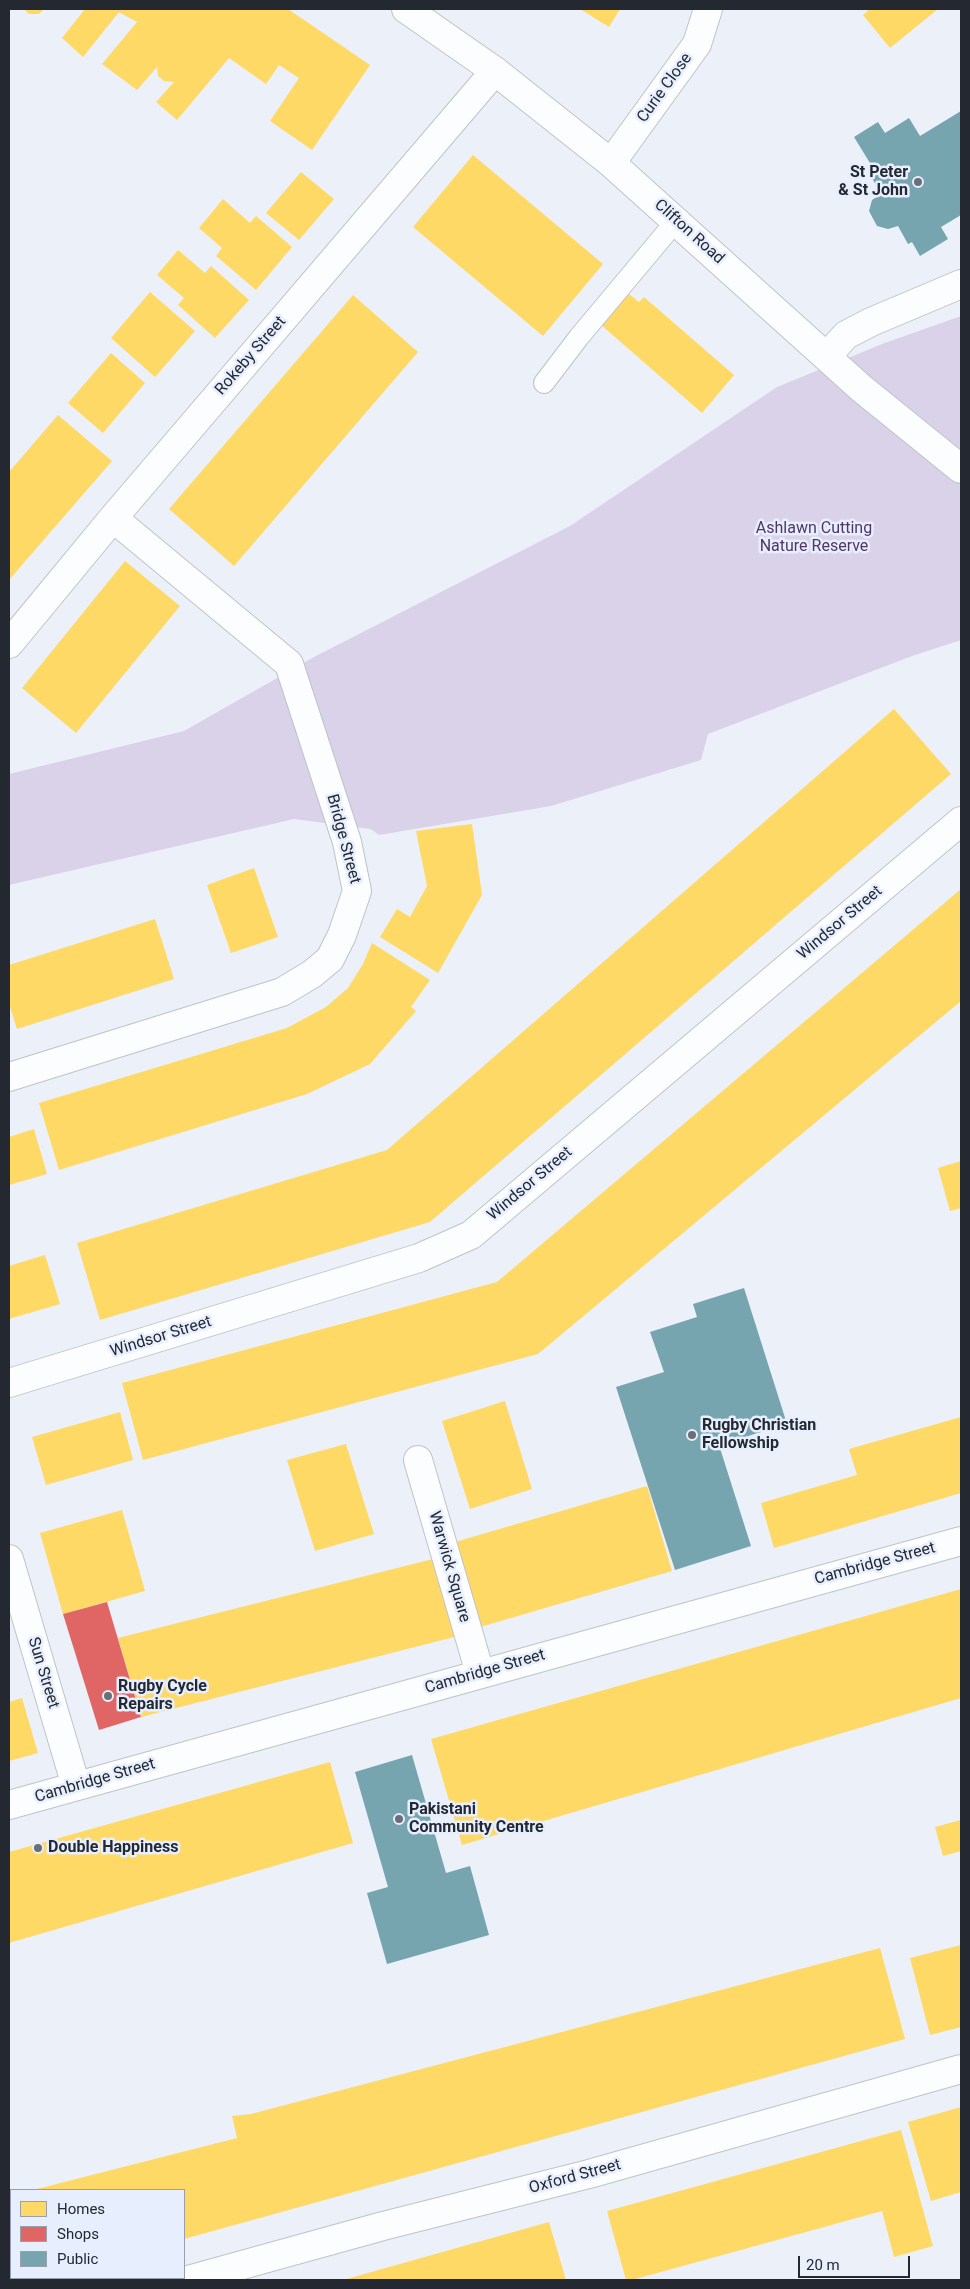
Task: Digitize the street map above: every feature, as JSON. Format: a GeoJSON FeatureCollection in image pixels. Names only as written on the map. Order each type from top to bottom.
{"type":"FeatureCollection","features":[{"type":"Feature","properties":{"kind":"street","name":"Clifton Road"},"geometry":{"type":"LineString","coordinates":[[406,9],[495,71],[611,163],[828,356],[861,388],[961,469]]}},
{"type":"Feature","properties":{"kind":"street","name":"Curie Close"},"geometry":{"type":"LineString","coordinates":[[611,163],[697,44],[708,9]]}},
{"type":"Feature","properties":{"kind":"street","name":"Rokeby Street"},"geometry":{"type":"LineString","coordinates":[[9,644],[113,518],[495,71]]}},
{"type":"Feature","properties":{"kind":"street"},"geometry":{"type":"LineString","coordinates":[[828,356],[846,335],[871,322],[961,284]]}},
{"type":"Feature","properties":{"kind":"street","name":"Bridge Street"},"geometry":{"type":"LineString","coordinates":[[9,1077],[282,992],[312,974],[330,959],[342,935],[357,891],[347,842],[289,664],[113,518]]}},
{"type":"Feature","properties":{"kind":"street","name":"Windsor Street"},"geometry":{"type":"LineString","coordinates":[[9,1383],[419,1258],[471,1234],[961,821]]}},
{"type":"Feature","properties":{"kind":"street","name":"Warwick Square"},"geometry":{"type":"LineString","coordinates":[[418,1460],[480,1674]]}},
{"type":"Feature","properties":{"kind":"street","name":"Cambridge Street"},"geometry":{"type":"LineString","coordinates":[[9,1806],[961,1540]]}},
{"type":"Feature","properties":{"kind":"street","name":"Sun Street"},"geometry":{"type":"LineString","coordinates":[[9,1559],[76,1786]]}},
{"type":"Feature","properties":{"kind":"street","name":"Oxford Street"},"geometry":{"type":"LineString","coordinates":[[188,2280],[382,2226],[589,2174],[961,2069]]}},
{"type":"Feature","properties":{"kind":"lane"},"geometry":{"type":"LineString","coordinates":[[544,383],[579,337],[676,221]]}},
{"type":"Feature","properties":{"kind":"green space","name":"Ashlawn Cutting Nature Reserve"},"geometry":{"type":"Polygon","coordinates":[[[961,316],[961,640],[912,656],[708,734],[701,760],[551,806],[379,835],[371,829],[294,819],[9,885],[9,774],[184,731],[314,657],[570,526],[777,387],[882,344],[961,316]]]}},
{"type":"Feature","properties":{"kind":"building: Homes"},"geometry":{"type":"Polygon","coordinates":[[[24,9],[44,9],[39,14],[29,14],[24,9]]]}},
{"type":"Feature","properties":{"kind":"building: Homes"},"geometry":{"type":"Polygon","coordinates":[[[85,9],[288,9],[370,65],[312,150],[270,121],[299,78],[279,65],[266,84],[229,58],[177,120],[156,102],[174,82],[164,81],[158,76],[157,67],[137,90],[102,64],[137,22],[119,12],[83,57],[62,38],[85,9]]]}},
{"type":"Feature","properties":{"kind":"building: Homes"},"geometry":{"type":"Polygon","coordinates":[[[580,9],[620,9],[609,27],[580,9]]]}},
{"type":"Feature","properties":{"kind":"building: Homes"},"geometry":{"type":"Polygon","coordinates":[[[870,9],[938,9],[890,48],[863,15],[870,9]]]}},
{"type":"Feature","properties":{"kind":"building: Homes"},"geometry":{"type":"Polygon","coordinates":[[[473,155],[603,264],[543,336],[413,227],[473,155]]]}},
{"type":"Feature","properties":{"kind":"building: Homes"},"geometry":{"type":"Polygon","coordinates":[[[301,172],[334,199],[299,240],[266,213],[301,172]]]}},
{"type":"Feature","properties":{"kind":"building: Homes"},"geometry":{"type":"Polygon","coordinates":[[[223,199],[250,223],[256,216],[292,247],[256,290],[216,256],[222,248],[199,228],[223,199]]]}},
{"type":"Feature","properties":{"kind":"building: Homes"},"geometry":{"type":"Polygon","coordinates":[[[178,250],[205,273],[211,266],[249,300],[215,338],[178,305],[184,298],[157,275],[178,250]]]}},
{"type":"Feature","properties":{"kind":"building: Homes"},"geometry":{"type":"Polygon","coordinates":[[[150,292],[195,331],[155,377],[111,338],[150,292]]]}},
{"type":"Feature","properties":{"kind":"building: Homes"},"geometry":{"type":"Polygon","coordinates":[[[628,293],[639,302],[644,297],[734,375],[702,413],[600,324],[628,293]]]}},
{"type":"Feature","properties":{"kind":"building: Homes"},"geometry":{"type":"Polygon","coordinates":[[[353,295],[418,352],[234,566],[169,509],[353,295]]]}},
{"type":"Feature","properties":{"kind":"building: Homes"},"geometry":{"type":"Polygon","coordinates":[[[111,353],[145,383],[103,433],[68,403],[111,353]]]}},
{"type":"Feature","properties":{"kind":"building: Homes"},"geometry":{"type":"Polygon","coordinates":[[[58,415],[112,461],[9,580],[9,472],[58,415]]]}},
{"type":"Feature","properties":{"kind":"building: Homes"},"geometry":{"type":"Polygon","coordinates":[[[125,561],[180,606],[76,733],[22,688],[125,561]]]}},
{"type":"Feature","properties":{"kind":"building: Homes"},"geometry":{"type":"Polygon","coordinates":[[[894,709],[951,774],[430,1222],[100,1320],[77,1243],[387,1150],[894,709]]]}},
{"type":"Feature","properties":{"kind":"building: Homes"},"geometry":{"type":"Polygon","coordinates":[[[472,824],[482,895],[438,973],[380,937],[397,909],[410,917],[427,886],[416,831],[472,824]]]}},
{"type":"Feature","properties":{"kind":"building: Homes"},"geometry":{"type":"Polygon","coordinates":[[[254,868],[278,937],[231,953],[207,885],[254,868]]]}},
{"type":"Feature","properties":{"kind":"building: Homes"},"geometry":{"type":"Polygon","coordinates":[[[961,889],[961,1001],[538,1354],[143,1460],[122,1383],[497,1282],[961,889]]]}},
{"type":"Feature","properties":{"kind":"building: Homes"},"geometry":{"type":"Polygon","coordinates":[[[155,919],[174,979],[17,1029],[9,1004],[9,965],[155,919]]]}},
{"type":"Feature","properties":{"kind":"building: Homes"},"geometry":{"type":"Polygon","coordinates":[[[372,943],[430,980],[411,1007],[416,1011],[370,1064],[307,1094],[59,1170],[39,1103],[287,1028],[326,1007],[348,988],[363,964],[372,943]]]}},
{"type":"Feature","properties":{"kind":"building: Homes"},"geometry":{"type":"Polygon","coordinates":[[[34,1129],[47,1174],[9,1185],[9,1137],[34,1129]]]}},
{"type":"Feature","properties":{"kind":"building: Homes"},"geometry":{"type":"Polygon","coordinates":[[[961,1161],[961,1208],[950,1211],[938,1168],[961,1161]]]}},
{"type":"Feature","properties":{"kind":"building: Homes"},"geometry":{"type":"Polygon","coordinates":[[[45,1255],[60,1304],[9,1319],[9,1266],[45,1255]]]}},
{"type":"Feature","properties":{"kind":"building: Homes"},"geometry":{"type":"Polygon","coordinates":[[[505,1401],[532,1489],[470,1509],[442,1421],[505,1401]]]}},
{"type":"Feature","properties":{"kind":"building: Homes"},"geometry":{"type":"Polygon","coordinates":[[[120,1412],[133,1460],[46,1485],[32,1437],[120,1412]]]}},
{"type":"Feature","properties":{"kind":"building: Homes"},"geometry":{"type":"Polygon","coordinates":[[[961,1417],[961,1493],[774,1548],[761,1503],[857,1475],[849,1449],[961,1417]]]}},
{"type":"Feature","properties":{"kind":"building: Homes"},"geometry":{"type":"Polygon","coordinates":[[[346,1444],[374,1534],[315,1551],[287,1460],[346,1444]]]}},
{"type":"Feature","properties":{"kind":"building: Homes"},"geometry":{"type":"Polygon","coordinates":[[[647,1486],[672,1571],[480,1627],[455,1542],[647,1486]]]}},
{"type":"Feature","properties":{"kind":"building: Homes"},"geometry":{"type":"Polygon","coordinates":[[[122,1510],[145,1591],[63,1614],[40,1533],[122,1510]]]}},
{"type":"Feature","properties":{"kind":"building: Homes"},"geometry":{"type":"Polygon","coordinates":[[[437,1558],[458,1636],[141,1717],[118,1638],[437,1558]]]}},
{"type":"Feature","properties":{"kind":"building: Homes"},"geometry":{"type":"Polygon","coordinates":[[[961,1589],[961,1698],[462,1845],[431,1739],[961,1589]]]}},
{"type":"Feature","properties":{"kind":"building: Homes"},"geometry":{"type":"Polygon","coordinates":[[[22,1698],[38,1753],[9,1761],[9,1702],[22,1698]]]}},
{"type":"Feature","properties":{"kind":"building: Homes"},"geometry":{"type":"Polygon","coordinates":[[[330,1762],[353,1843],[9,1943],[9,1852],[330,1762]]]}},
{"type":"Feature","properties":{"kind":"building: Homes"},"geometry":{"type":"Polygon","coordinates":[[[961,1820],[961,1851],[943,1856],[935,1827],[961,1820]]]}},
{"type":"Feature","properties":{"kind":"building: Homes"},"geometry":{"type":"Polygon","coordinates":[[[961,1945],[961,2027],[930,2035],[910,1958],[961,1945]]]}},
{"type":"Feature","properties":{"kind":"building: Homes"},"geometry":{"type":"Polygon","coordinates":[[[880,1948],[905,2039],[185,2239],[185,2189],[37,2189],[237,2138],[232,2116],[251,2114],[880,1948]]]}},
{"type":"Feature","properties":{"kind":"building: Homes"},"geometry":{"type":"Polygon","coordinates":[[[961,2107],[961,2192],[931,2201],[908,2122],[961,2107]]]}},
{"type":"Feature","properties":{"kind":"building: Homes"},"geometry":{"type":"Polygon","coordinates":[[[901,2130],[933,2246],[894,2257],[882,2211],[632,2280],[626,2280],[607,2211],[901,2130]]]}},
{"type":"Feature","properties":{"kind":"building: Homes"},"geometry":{"type":"Polygon","coordinates":[[[9,2196],[10,2279],[25,2279],[9,2280],[9,2196]]]}},
{"type":"Feature","properties":{"kind":"building: Homes"},"geometry":{"type":"Polygon","coordinates":[[[549,2222],[566,2280],[343,2280],[549,2222]]]}},
{"type":"Feature","properties":{"kind":"building: Shops"},"geometry":{"type":"Polygon","coordinates":[[[107,1602],[141,1717],[99,1730],[63,1614],[107,1602]]]}},
{"type":"Feature","properties":{"kind":"building: Public","name":"St Peter & St John"},"geometry":{"type":"Polygon","coordinates":[[[961,111],[961,215],[941,227],[948,239],[920,256],[912,242],[908,244],[898,226],[888,229],[877,226],[869,211],[872,200],[881,194],[868,171],[873,168],[854,137],[878,122],[885,133],[909,118],[920,136],[961,111]]]}},
{"type":"Feature","properties":{"kind":"building: Public","name":"Rugby Christian Fellowship"},"geometry":{"type":"Polygon","coordinates":[[[744,1288],[787,1424],[719,1445],[751,1546],[675,1570],[616,1387],[664,1372],[650,1332],[697,1317],[693,1304],[744,1288]]]}},
{"type":"Feature","properties":{"kind":"building: Public","name":"Pakistani Community Centre"},"geometry":{"type":"Polygon","coordinates":[[[412,1755],[446,1873],[470,1866],[489,1935],[387,1964],[367,1893],[388,1887],[355,1772],[412,1755]]]}},
{"type":"Feature","properties":{"kind":"place","name":"St Peter & St John"},"geometry":{"type":"Point","coordinates":[918,182]}},
{"type":"Feature","properties":{"kind":"place","name":"Rugby Christian Fellowship"},"geometry":{"type":"Point","coordinates":[692,1435]}},
{"type":"Feature","properties":{"kind":"place","name":"Rugby Cycle Repairs"},"geometry":{"type":"Point","coordinates":[108,1696]}},
{"type":"Feature","properties":{"kind":"place","name":"Pakistani Community Centre"},"geometry":{"type":"Point","coordinates":[399,1819]}},
{"type":"Feature","properties":{"kind":"place","name":"Double Happiness"},"geometry":{"type":"Point","coordinates":[38,1848]}}]}
